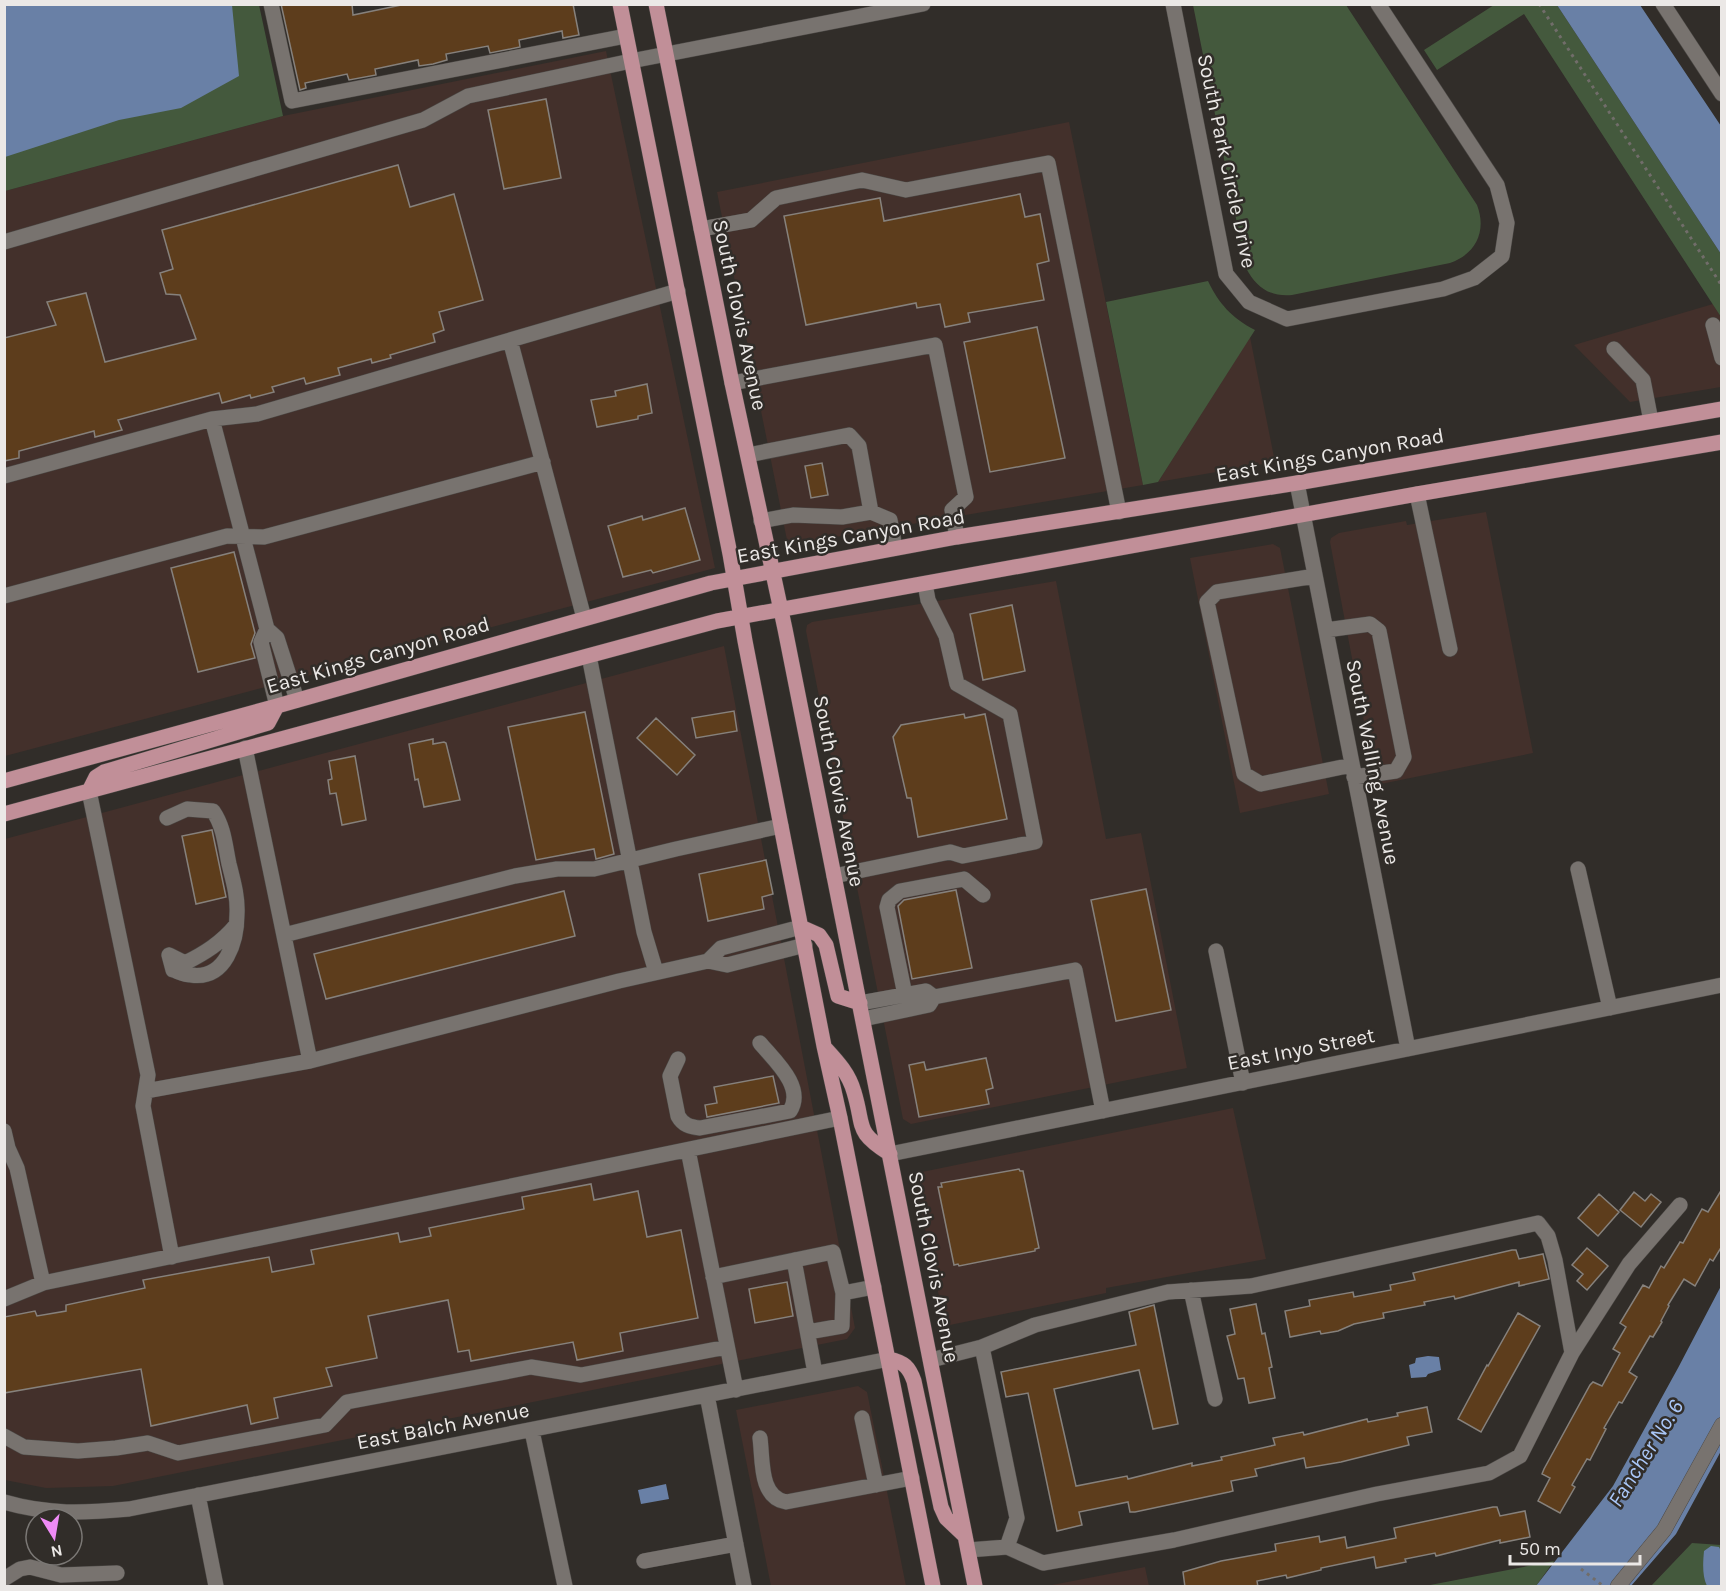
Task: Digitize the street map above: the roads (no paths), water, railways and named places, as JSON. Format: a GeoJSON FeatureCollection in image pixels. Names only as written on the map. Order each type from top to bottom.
{"type":"FeatureCollection","features":[{"type":"Feature","properties":{"kind":"main road"},"geometry":{"type":"LineString","coordinates":[[620,4],[824,1046],[889,1359],[933,1587]]}},
{"type":"Feature","properties":{"kind":"main road","name":"South Clovis Avenue"},"geometry":{"type":"LineString","coordinates":[[656,4],[732,383],[781,609],[975,1587]]}},
{"type":"Feature","properties":{"kind":"main road","name":"East Kings Canyon Road"},"geometry":{"type":"LineString","coordinates":[[4,781],[734,578],[957,537],[1298,483],[1722,409]]}},
{"type":"Feature","properties":{"kind":"main road"},"geometry":{"type":"LineString","coordinates":[[4,814],[740,617],[1417,494],[1722,442]]}},
{"type":"Feature","properties":{"kind":"main road"},"geometry":{"type":"LineString","coordinates":[[89,791],[96,777],[104,772],[268,723],[277,706]]}},
{"type":"Feature","properties":{"kind":"main road"},"geometry":{"type":"LineString","coordinates":[[801,927],[819,935],[826,945],[838,996],[860,1004]]}},
{"type":"Feature","properties":{"kind":"main road"},"geometry":{"type":"LineString","coordinates":[[824,1046],[847,1075],[854,1091],[862,1129],[868,1139],[890,1154]]}},
{"type":"Feature","properties":{"kind":"main road"},"geometry":{"type":"LineString","coordinates":[[889,1359],[902,1361],[909,1369],[914,1381],[941,1507],[946,1518],[967,1543]]}},
{"type":"Feature","properties":{"kind":"street"},"geometry":{"type":"LineString","coordinates":[[271,4],[292,101],[626,36]]}},
{"type":"Feature","properties":{"kind":"street"},"geometry":{"type":"LineString","coordinates":[[4,243],[423,120],[468,96],[631,61],[923,4]]}},
{"type":"Feature","properties":{"kind":"street","name":"South Park Circle Drive"},"geometry":{"type":"LineString","coordinates":[[1173,4],[1226,274],[1249,302],[1287,319],[1443,289],[1474,278],[1502,256],[1507,222],[1497,185],[1378,4]]}},
{"type":"Feature","properties":{"kind":"street"},"geometry":{"type":"LineString","coordinates":[[1663,4],[1722,94]]}},
{"type":"Feature","properties":{"kind":"street"},"geometry":{"type":"LineString","coordinates":[[701,229],[751,220],[776,198],[862,180],[906,190],[1048,163],[1119,512]]}},
{"type":"Feature","properties":{"kind":"street"},"geometry":{"type":"LineString","coordinates":[[4,476],[212,419],[257,414],[678,291]]}},
{"type":"Feature","properties":{"kind":"street"},"geometry":{"type":"LineString","coordinates":[[1713,325],[1722,358]]}},
{"type":"Feature","properties":{"kind":"street"},"geometry":{"type":"LineString","coordinates":[[510,340],[584,618]]}},
{"type":"Feature","properties":{"kind":"street"},"geometry":{"type":"LineString","coordinates":[[732,383],[934,345],[966,497],[952,510],[957,537]]}},
{"type":"Feature","properties":{"kind":"street"},"geometry":{"type":"LineString","coordinates":[[1614,349],[1643,380],[1651,421]]}},
{"type":"Feature","properties":{"kind":"street"},"geometry":{"type":"LineString","coordinates":[[212,419],[267,629],[277,638],[297,700]]}},
{"type":"Feature","properties":{"kind":"street"},"geometry":{"type":"LineString","coordinates":[[748,455],[849,435],[859,446],[872,512]]}},
{"type":"Feature","properties":{"kind":"street"},"geometry":{"type":"LineString","coordinates":[[4,597],[227,536],[264,537],[543,462]]}},
{"type":"Feature","properties":{"kind":"street","name":"South Walling Avenue"},"geometry":{"type":"LineString","coordinates":[[1298,483],[1408,1049]]}},
{"type":"Feature","properties":{"kind":"street"},"geometry":{"type":"LineString","coordinates":[[1417,494],[1450,649]]}},
{"type":"Feature","properties":{"kind":"street"},"geometry":{"type":"LineString","coordinates":[[761,521],[793,515],[842,517],[872,512],[890,520],[895,548]]}},
{"type":"Feature","properties":{"kind":"street"},"geometry":{"type":"LineString","coordinates":[[1315,576],[1217,592],[1208,602],[1244,774],[1262,784],[1353,771],[1396,771],[1404,757],[1379,631],[1370,624],[1326,630]]}},
{"type":"Feature","properties":{"kind":"street"},"geometry":{"type":"LineString","coordinates":[[834,876],[950,852],[963,856],[1035,842],[1010,714],[957,684],[946,636],[928,600],[925,584]]}},
{"type":"Feature","properties":{"kind":"street"},"geometry":{"type":"LineString","coordinates":[[267,629],[261,642],[277,706]]}},
{"type":"Feature","properties":{"kind":"street"},"geometry":{"type":"LineString","coordinates":[[589,656],[644,932],[656,972]]}},
{"type":"Feature","properties":{"kind":"street"},"geometry":{"type":"LineString","coordinates":[[245,748],[310,1060]]}},
{"type":"Feature","properties":{"kind":"street"},"geometry":{"type":"LineString","coordinates":[[89,791],[148,1075],[143,1106],[172,1257]]}},
{"type":"Feature","properties":{"kind":"street"},"geometry":{"type":"LineString","coordinates":[[166,818],[188,809],[213,811],[220,822],[235,891],[237,912],[233,944],[225,961],[217,970],[205,975],[192,976],[173,970],[169,955]]}},
{"type":"Feature","properties":{"kind":"street"},"geometry":{"type":"LineString","coordinates":[[284,935],[516,876],[557,869],[594,870],[781,826]]}},
{"type":"Feature","properties":{"kind":"street"},"geometry":{"type":"LineString","coordinates":[[1578,869],[1610,1008]]}},
{"type":"Feature","properties":{"kind":"street"},"geometry":{"type":"LineString","coordinates":[[905,995],[887,907],[889,900],[900,891],[964,879],[983,895]]}},
{"type":"Feature","properties":{"kind":"street"},"geometry":{"type":"LineString","coordinates":[[708,961],[721,948],[801,927]]}},
{"type":"Feature","properties":{"kind":"street"},"geometry":{"type":"LineString","coordinates":[[146,1091],[310,1060],[656,972],[708,961],[727,965],[805,945]]}},
{"type":"Feature","properties":{"kind":"street"},"geometry":{"type":"LineString","coordinates":[[1216,951],[1243,1083]]}},
{"type":"Feature","properties":{"kind":"street"},"geometry":{"type":"LineString","coordinates":[[863,1019],[928,1005],[934,997],[1075,970],[1103,1111]]}},
{"type":"Feature","properties":{"kind":"street","name":"East Inyo Street"},"geometry":{"type":"LineString","coordinates":[[890,1154],[1722,985]]}},
{"type":"Feature","properties":{"kind":"street"},"geometry":{"type":"LineString","coordinates":[[860,1004],[926,991],[934,997]]}},
{"type":"Feature","properties":{"kind":"street"},"geometry":{"type":"LineString","coordinates":[[678,1059],[670,1076],[678,1116],[685,1124],[700,1128],[790,1111],[796,1096],[794,1089],[760,1043]]}},
{"type":"Feature","properties":{"kind":"street"},"geometry":{"type":"LineString","coordinates":[[4,1299],[43,1283],[840,1119]]}},
{"type":"Feature","properties":{"kind":"street"},"geometry":{"type":"LineString","coordinates":[[4,1131],[8,1148],[17,1168],[43,1283]]}},
{"type":"Feature","properties":{"kind":"street"},"geometry":{"type":"LineString","coordinates":[[688,1150],[736,1390]]}},
{"type":"Feature","properties":{"kind":"street"},"geometry":{"type":"LineString","coordinates":[[967,1543],[1007,1547],[1043,1563],[1174,1540],[1377,1494],[1489,1473],[1520,1456],[1572,1353],[1629,1264],[1680,1205]]}},
{"type":"Feature","properties":{"kind":"street"},"geometry":{"type":"LineString","coordinates":[[931,1360],[982,1347],[1035,1325],[1168,1292],[1251,1286],[1539,1223],[1548,1236],[1555,1260],[1572,1353]]}},
{"type":"Feature","properties":{"kind":"street"},"geometry":{"type":"LineString","coordinates":[[713,1277],[833,1252],[843,1293],[842,1326],[808,1332]]}},
{"type":"Feature","properties":{"kind":"street"},"geometry":{"type":"LineString","coordinates":[[794,1260],[815,1373]]}},
{"type":"Feature","properties":{"kind":"street"},"geometry":{"type":"LineString","coordinates":[[843,1293],[874,1287]]}},
{"type":"Feature","properties":{"kind":"street"},"geometry":{"type":"LineString","coordinates":[[1191,1290],[1215,1399]]}},
{"type":"Feature","properties":{"kind":"street"},"geometry":{"type":"LineString","coordinates":[[4,1436],[24,1447],[78,1451],[116,1449],[148,1443],[178,1453],[325,1425],[347,1402],[531,1367],[580,1375],[727,1347]]}},
{"type":"Feature","properties":{"kind":"street"},"geometry":{"type":"LineString","coordinates":[[982,1347],[1017,1518],[1007,1547]]}},
{"type":"Feature","properties":{"kind":"street","name":"East Balch Avenue"},"geometry":{"type":"LineString","coordinates":[[4,1502],[29,1509],[76,1513],[129,1509],[889,1359]]}},
{"type":"Feature","properties":{"kind":"street"},"geometry":{"type":"LineString","coordinates":[[707,1395],[744,1587]]}},
{"type":"Feature","properties":{"kind":"street"},"geometry":{"type":"LineString","coordinates":[[862,1418],[876,1485]]}},
{"type":"Feature","properties":{"kind":"street"},"geometry":{"type":"LineString","coordinates":[[1610,1586],[1664,1530],[1722,1425]]}},
{"type":"Feature","properties":{"kind":"street"},"geometry":{"type":"LineString","coordinates":[[532,1431],[565,1587]]}},
{"type":"Feature","properties":{"kind":"street"},"geometry":{"type":"LineString","coordinates":[[760,1438],[766,1488],[771,1496],[778,1500],[786,1502],[912,1478]]}},
{"type":"Feature","properties":{"kind":"street"},"geometry":{"type":"LineString","coordinates":[[198,1495],[216,1587]]}},
{"type":"Feature","properties":{"kind":"street"},"geometry":{"type":"LineString","coordinates":[[644,1561],[736,1544]]}},
{"type":"Feature","properties":{"kind":"street"},"geometry":{"type":"LineString","coordinates":[[4,1579],[20,1569],[30,1567],[61,1575],[117,1573]]}},
{"type":"Feature","properties":{"kind":"water"},"geometry":{"type":"Polygon","coordinates":[[[4,5],[232,5],[239,76],[181,108],[119,120],[5,157],[4,5]]]}},
{"type":"Feature","properties":{"kind":"water"},"geometry":{"type":"Polygon","coordinates":[[[1557,5],[1640,5],[1721,126],[1721,254],[1557,5]]]}},
{"type":"Feature","properties":{"kind":"water","name":"Fancher No. 6"},"geometry":{"type":"Polygon","coordinates":[[[1721,1286],[1721,1451],[1676,1534],[1631,1586],[1536,1586],[1613,1486],[1721,1286]]]}},
{"type":"Feature","properties":{"kind":"water"},"geometry":{"type":"Polygon","coordinates":[[[1439,1357],[1441,1370],[1428,1374],[1426,1377],[1411,1378],[1409,1365],[1415,1363],[1416,1358],[1439,1357]]]}},
{"type":"Feature","properties":{"kind":"water"},"geometry":{"type":"Polygon","coordinates":[[[666,1484],[669,1499],[641,1504],[638,1490],[666,1484]]]}},
{"type":"Feature","properties":{"kind":"water"},"geometry":{"type":"Polygon","coordinates":[[[1711,1546],[1719,1547],[1721,1551],[1721,1586],[1707,1586],[1704,1578],[1704,1551],[1711,1546]]]}}]}
